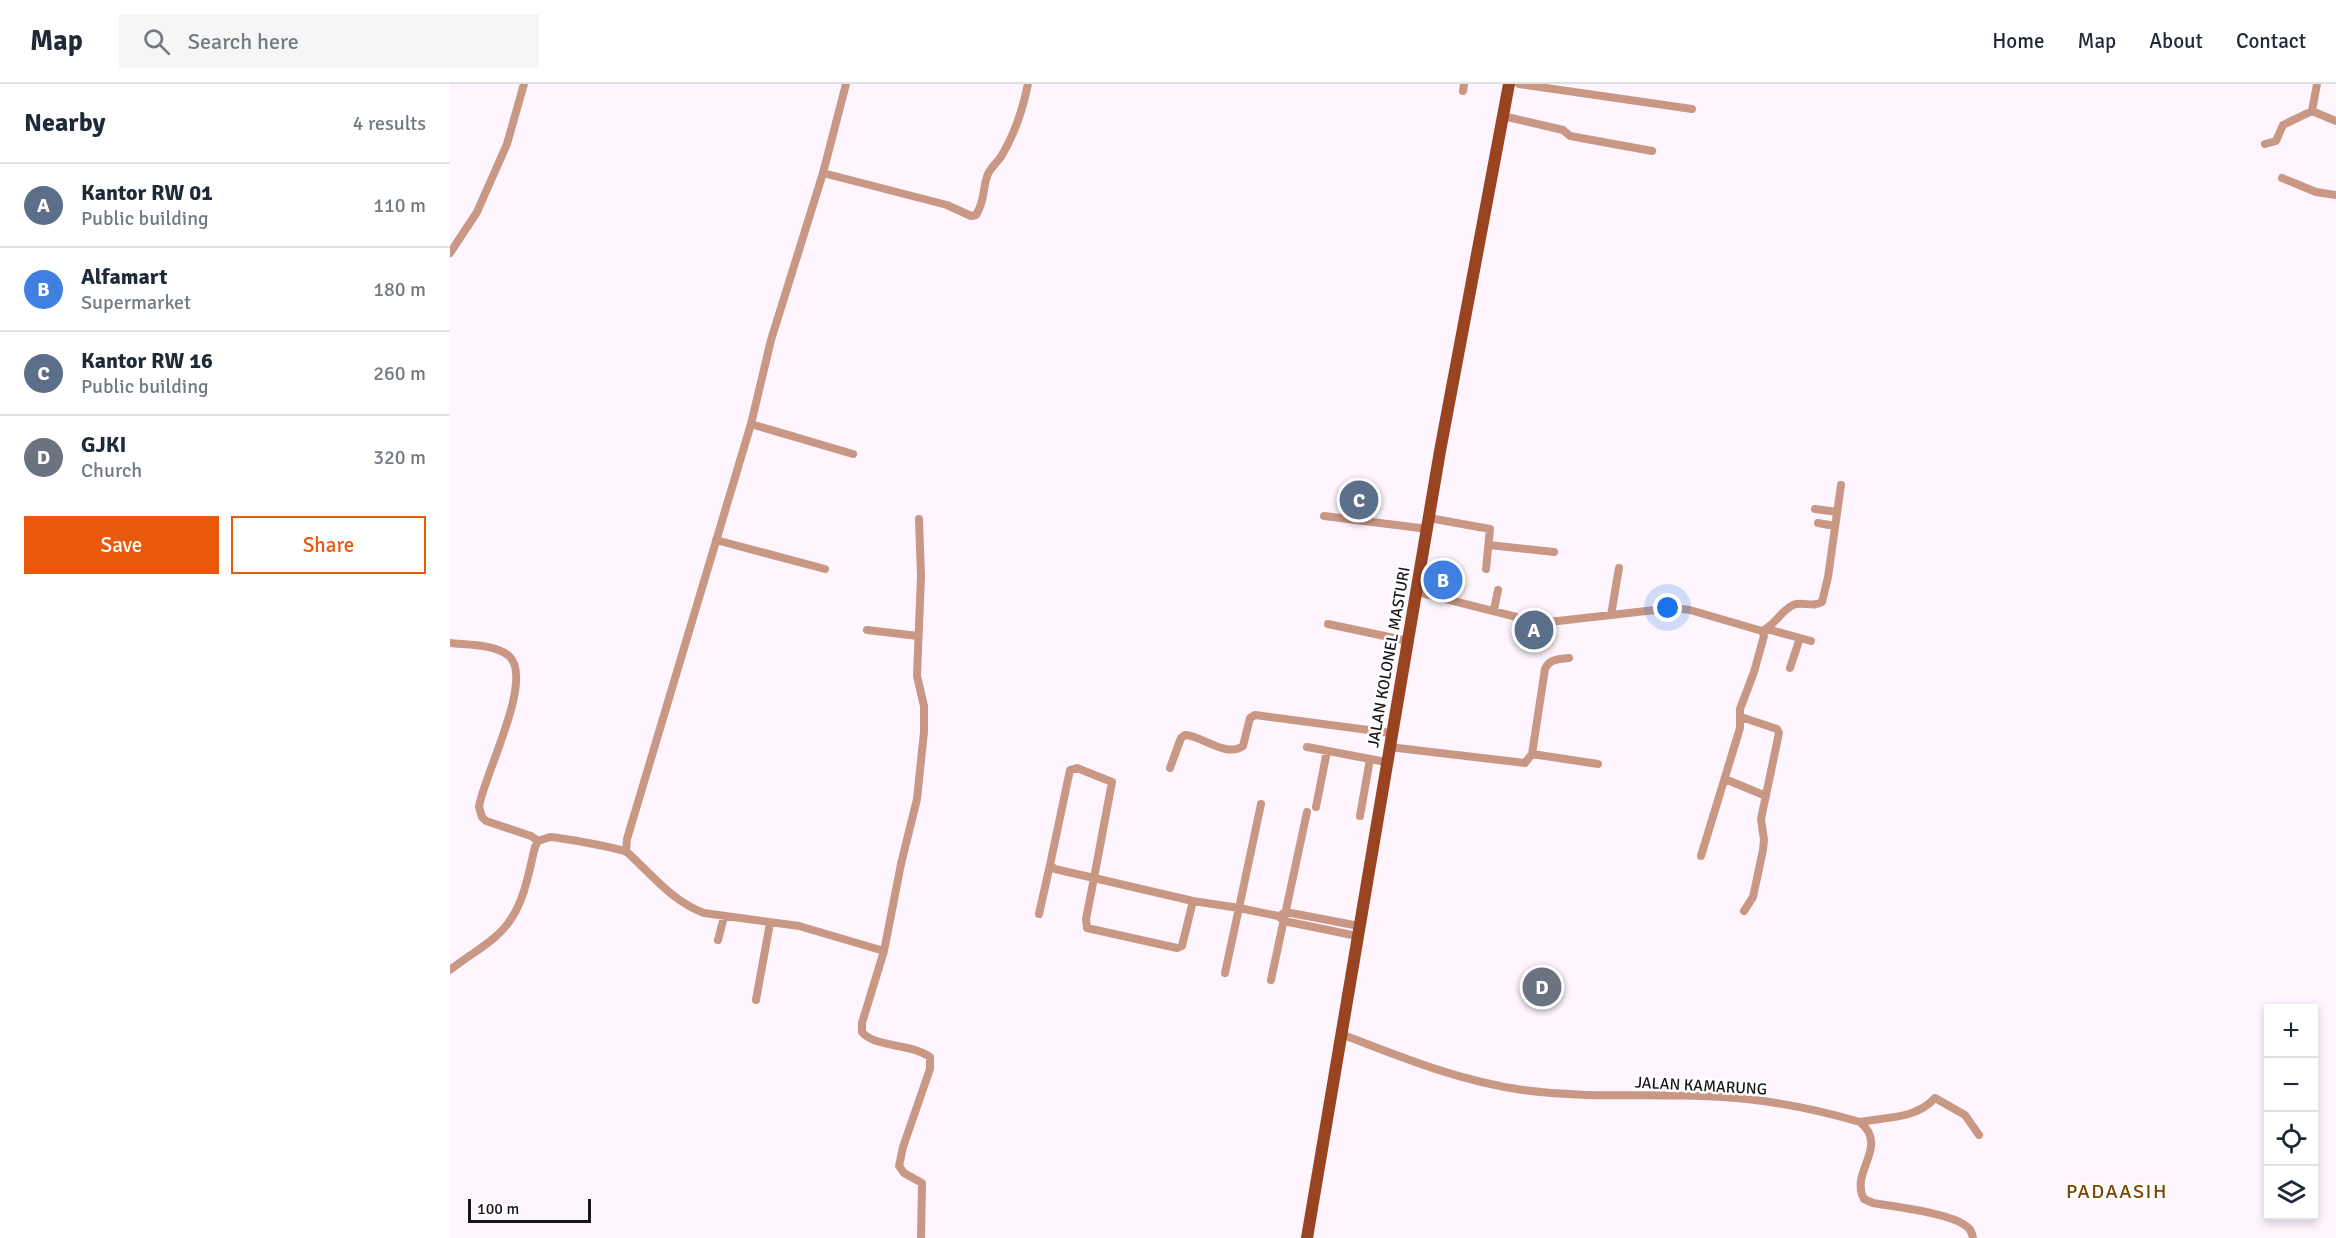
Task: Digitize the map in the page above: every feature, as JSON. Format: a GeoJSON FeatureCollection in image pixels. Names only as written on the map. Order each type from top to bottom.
{"type":"FeatureCollection","features":[{"type":"Feature","properties":{"kind":"main road","name":"JALAN KOLONEL MASTURI"},"geometry":{"type":"LineString","coordinates":[[1307,1238],[1391,733],[1509,84]]}},
{"type":"Feature","properties":{"kind":"street"},"geometry":{"type":"LineString","coordinates":[[450,253],[477,212],[499,164],[513,128],[524,84]]}},
{"type":"Feature","properties":{"kind":"street"},"geometry":{"type":"LineString","coordinates":[[626,851],[627,838],[751,424],[771,340],[822,173],[846,84]]}},
{"type":"Feature","properties":{"kind":"street"},"geometry":{"type":"LineString","coordinates":[[822,173],[947,206],[970,216],[976,214],[982,206],[988,173],[1012,135],[1028,84]]}},
{"type":"Feature","properties":{"kind":"street"},"geometry":{"type":"LineString","coordinates":[[1520,84],[1692,109]]}},
{"type":"Feature","properties":{"kind":"street"},"geometry":{"type":"LineString","coordinates":[[2312,111],[2317,84]]}},
{"type":"Feature","properties":{"kind":"street"},"geometry":{"type":"LineString","coordinates":[[2265,144],[2276,141],[2283,125],[2312,111],[2336,121]]}},
{"type":"Feature","properties":{"kind":"street"},"geometry":{"type":"LineString","coordinates":[[1503,116],[1563,130],[1570,136],[1652,151]]}},
{"type":"Feature","properties":{"kind":"street"},"geometry":{"type":"LineString","coordinates":[[2282,178],[2316,192],[2336,195]]}},
{"type":"Feature","properties":{"kind":"street"},"geometry":{"type":"LineString","coordinates":[[751,424],[853,454]]}},
{"type":"Feature","properties":{"kind":"street"},"geometry":{"type":"LineString","coordinates":[[1701,856],[1740,728],[1740,709],[1754,672],[1764,630],[1791,606],[1816,605],[1822,602],[1828,577],[1841,485]]}},
{"type":"Feature","properties":{"kind":"street"},"geometry":{"type":"LineString","coordinates":[[1815,509],[1837,512]]}},
{"type":"Feature","properties":{"kind":"street"},"geometry":{"type":"LineString","coordinates":[[1324,516],[1490,529],[1486,569]]}},
{"type":"Feature","properties":{"kind":"street"},"geometry":{"type":"LineString","coordinates":[[919,519],[921,576],[917,676],[924,706],[924,720],[917,799],[884,951],[862,1023],[862,1032],[872,1040],[912,1049],[930,1057],[930,1069],[899,1161],[904,1173],[922,1183],[921,1238]]}},
{"type":"Feature","properties":{"kind":"street"},"geometry":{"type":"LineString","coordinates":[[1818,523],[1835,526]]}},
{"type":"Feature","properties":{"kind":"street"},"geometry":{"type":"LineString","coordinates":[[716,540],[825,569]]}},
{"type":"Feature","properties":{"kind":"street"},"geometry":{"type":"LineString","coordinates":[[1489,545],[1554,552]]}},
{"type":"Feature","properties":{"kind":"street"},"geometry":{"type":"LineString","coordinates":[[1611,615],[1619,568]]}},
{"type":"Feature","properties":{"kind":"street"},"geometry":{"type":"LineString","coordinates":[[1494,610],[1498,590]]}},
{"type":"Feature","properties":{"kind":"street"},"geometry":{"type":"LineString","coordinates":[[1418,592],[1540,623],[1678,608],[1811,641]]}},
{"type":"Feature","properties":{"kind":"street"},"geometry":{"type":"LineString","coordinates":[[1328,624],[1408,641]]}},
{"type":"Feature","properties":{"kind":"street"},"geometry":{"type":"LineString","coordinates":[[867,630],[918,636]]}},
{"type":"Feature","properties":{"kind":"street"},"geometry":{"type":"LineString","coordinates":[[1790,668],[1800,638]]}},
{"type":"Feature","properties":{"kind":"street"},"geometry":{"type":"LineString","coordinates":[[450,643],[484,647],[501,652],[509,656],[514,663],[515,697],[478,807],[486,821],[531,836],[538,841],[555,838],[626,851],[666,891],[704,913],[812,928],[884,951]]}},
{"type":"Feature","properties":{"kind":"street"},"geometry":{"type":"LineString","coordinates":[[1389,747],[1518,764],[1525,763],[1532,754],[1545,669],[1552,661],[1569,658]]}},
{"type":"Feature","properties":{"kind":"street"},"geometry":{"type":"LineString","coordinates":[[1170,768],[1181,738],[1185,735],[1227,750],[1237,750],[1243,746],[1250,718],[1255,715],[1391,733]]}},
{"type":"Feature","properties":{"kind":"street"},"geometry":{"type":"LineString","coordinates":[[1740,717],[1779,731],[1761,819],[1763,850],[1753,897],[1744,911]]}},
{"type":"Feature","properties":{"kind":"street"},"geometry":{"type":"LineString","coordinates":[[1307,747],[1370,759],[1386,767]]}},
{"type":"Feature","properties":{"kind":"street"},"geometry":{"type":"LineString","coordinates":[[1316,807],[1327,751]]}},
{"type":"Feature","properties":{"kind":"street"},"geometry":{"type":"LineString","coordinates":[[1532,754],[1598,764]]}},
{"type":"Feature","properties":{"kind":"street"},"geometry":{"type":"LineString","coordinates":[[1360,816],[1370,759]]}},
{"type":"Feature","properties":{"kind":"street"},"geometry":{"type":"LineString","coordinates":[[1368,768],[1386,767]]}},
{"type":"Feature","properties":{"kind":"street"},"geometry":{"type":"LineString","coordinates":[[1039,914],[1069,772],[1077,768],[1112,782],[1085,924],[1090,930],[1180,948],[1193,901]]}},
{"type":"Feature","properties":{"kind":"street"},"geometry":{"type":"LineString","coordinates":[[1725,780],[1766,796]]}},
{"type":"Feature","properties":{"kind":"street"},"geometry":{"type":"LineString","coordinates":[[1225,973],[1261,804]]}},
{"type":"Feature","properties":{"kind":"street"},"geometry":{"type":"LineString","coordinates":[[1271,980],[1307,812]]}},
{"type":"Feature","properties":{"kind":"street"},"geometry":{"type":"LineString","coordinates":[[450,970],[499,933],[513,917],[525,891],[538,841]]}},
{"type":"Feature","properties":{"kind":"street"},"geometry":{"type":"LineString","coordinates":[[1050,865],[1055,869],[1193,901],[1358,931]]}},
{"type":"Feature","properties":{"kind":"street"},"geometry":{"type":"LineString","coordinates":[[718,940],[724,917]]}},
{"type":"Feature","properties":{"kind":"street"},"geometry":{"type":"LineString","coordinates":[[756,1000],[770,923]]}},
{"type":"Feature","properties":{"kind":"street","name":"JALAN KAMARUNG"},"geometry":{"type":"LineString","coordinates":[[1341,1034],[1454,1076],[1522,1090],[1588,1095],[1743,1098],[1800,1107],[1860,1122]]}},
{"type":"Feature","properties":{"kind":"street"},"geometry":{"type":"LineString","coordinates":[[1860,1122],[1914,1113],[1923,1109],[1935,1098],[1965,1115],[1980,1135]]}},
{"type":"Feature","properties":{"kind":"street"},"geometry":{"type":"LineString","coordinates":[[1860,1122],[1868,1128],[1872,1140],[1870,1157],[1861,1180],[1860,1190],[1864,1199],[1873,1203],[1961,1222],[1971,1231],[1973,1238]]}},
{"type":"Feature","properties":{"kind":"place","name":"Kantor RW 16"},"geometry":{"type":"Point","coordinates":[1359,500]}},
{"type":"Feature","properties":{"kind":"place","name":"Alfamart"},"geometry":{"type":"Point","coordinates":[1443,580]}},
{"type":"Feature","properties":{"kind":"place","name":"Kantor RW 01"},"geometry":{"type":"Point","coordinates":[1534,630]}},
{"type":"Feature","properties":{"kind":"place","name":"GJKI"},"geometry":{"type":"Point","coordinates":[1542,987]}},
{"type":"Feature","properties":{"kind":"district","name":"PADAASIH"},"geometry":{"type":"Point","coordinates":[2117,1191]}}]}
